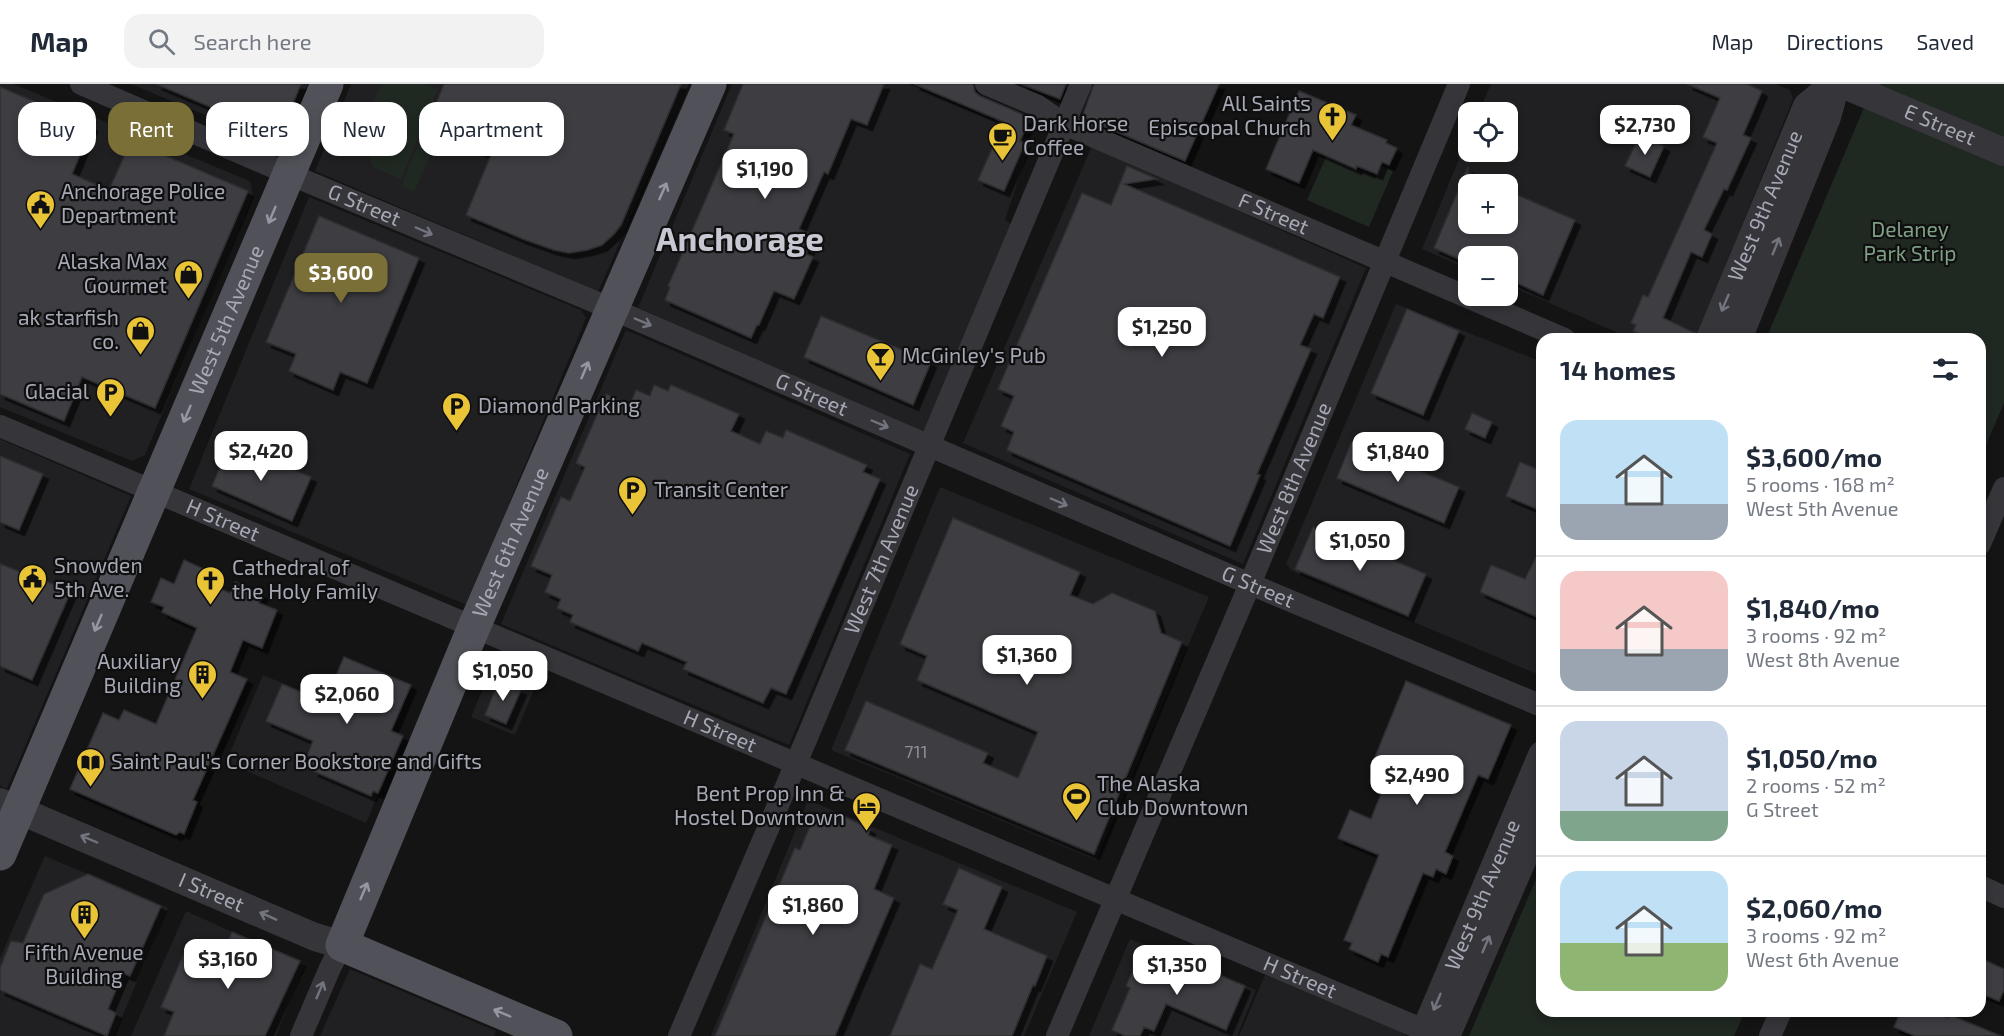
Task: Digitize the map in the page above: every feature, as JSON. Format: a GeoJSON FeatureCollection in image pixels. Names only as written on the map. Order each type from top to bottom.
{"type":"FeatureCollection","features":[{"type":"Feature","properties":{"kind":"main road","name":"West 5th Avenue"},"geometry":{"type":"LineString","coordinates":[[0,854],[9,806],[154,492],[327,84]]}},
{"type":"Feature","properties":{"kind":"main road","name":"West 6th Avenue"},"geometry":{"type":"LineString","coordinates":[[342,945],[474,627],[710,84]]}},
{"type":"Feature","properties":{"kind":"main road","name":"I Street"},"geometry":{"type":"LineString","coordinates":[[342,945],[556,1036]]}},
{"type":"Feature","properties":{"kind":"street","name":"G Street"},"geometry":{"type":"LineString","coordinates":[[81,84],[612,309],[1250,584],[1536,703]]}},
{"type":"Feature","properties":{"kind":"street","name":"F Street"},"geometry":{"type":"LineString","coordinates":[[986,84],[1038,106],[1064,124],[1551,333]]}},
{"type":"Feature","properties":{"kind":"street","name":"West 7th Avenue"},"geometry":{"type":"LineString","coordinates":[[679,1036],[1081,84]]}},
{"type":"Feature","properties":{"kind":"street","name":"West 8th Avenue"},"geometry":{"type":"LineString","coordinates":[[1056,1036],[1250,584],[1460,84]]}},
{"type":"Feature","properties":{"kind":"street","name":"West 9th Avenue"},"geometry":{"type":"LineString","coordinates":[[1712,333],[1807,106],[1835,84]]}},
{"type":"Feature","properties":{"kind":"street","name":"West 9th Avenue"},"geometry":{"type":"LineString","coordinates":[[1740,333],[1827,117],[1835,84]]}},
{"type":"Feature","properties":{"kind":"street","name":"E Street"},"geometry":{"type":"LineString","coordinates":[[1842,84],[2004,152]]}},
{"type":"Feature","properties":{"kind":"street","name":"H Street"},"geometry":{"type":"LineString","coordinates":[[0,426],[1433,1035]]}},
{"type":"Feature","properties":{"kind":"street"},"geometry":{"type":"LineString","coordinates":[[1986,530],[2004,488]]}},
{"type":"Feature","properties":{"kind":"street","name":"West 9th Avenue"},"geometry":{"type":"LineString","coordinates":[[1433,1035],[1536,770]]}},
{"type":"Feature","properties":{"kind":"street","name":"I Street"},"geometry":{"type":"LineString","coordinates":[[9,806],[315,937],[342,945]]}},
{"type":"Feature","properties":{"kind":"street","name":"West 9th Avenue"},"geometry":{"type":"LineString","coordinates":[[1433,1035],[1536,827]]}},
{"type":"Feature","properties":{"kind":"street"},"geometry":{"type":"LineString","coordinates":[[1986,889],[2004,897]]}},
{"type":"Feature","properties":{"kind":"street","name":"West 6th Avenue"},"geometry":{"type":"LineString","coordinates":[[300,1036],[342,945]]}},
{"type":"Feature","properties":{"kind":"street"},"geometry":{"type":"LineString","coordinates":[[1770,1036],[1778,1017]]}},
{"type":"Feature","properties":{"kind":"shaded area"},"geometry":{"type":"Polygon","coordinates":[[[0,84],[13,84],[57,102],[18,102],[18,156],[96,156],[96,118],[108,123],[108,156],[189,156],[250,181],[253,196],[145,455],[132,461],[0,407],[0,84]]]}},
{"type":"Feature","properties":{"kind":"shaded area"},"geometry":{"type":"Polygon","coordinates":[[[131,84],[308,84],[301,102],[206,102],[206,115],[194,110],[194,102],[174,102],[131,84]]]}},
{"type":"Feature","properties":{"kind":"shaded area"},"geometry":{"type":"Polygon","coordinates":[[[351,84],[689,84],[598,292],[315,171],[321,156],[407,156],[407,102],[344,102],[351,84]]]}},
{"type":"Feature","properties":{"kind":"shaded area"},"geometry":{"type":"Polygon","coordinates":[[[732,84],[909,84],[1022,133],[1030,145],[1005,220],[1011,224],[923,434],[638,308],[732,84]]]}},
{"type":"Feature","properties":{"kind":"shaded area"},"geometry":{"type":"Polygon","coordinates":[[[1491,84],[1775,84],[1790,90],[1793,99],[1698,333],[1618,333],[1518,289],[1518,246],[1458,246],[1458,265],[1422,249],[1458,161],[1518,162],[1518,102],[1483,102],[1491,84]]]}},
{"type":"Feature","properties":{"kind":"shaded area"},"geometry":{"type":"Polygon","coordinates":[[[1092,146],[1366,268],[1243,564],[963,443],[1092,146]]]}},
{"type":"Feature","properties":{"kind":"shaded area"},"geometry":{"type":"Polygon","coordinates":[[[309,197],[581,310],[586,318],[467,605],[189,489],[309,197]]]}},
{"type":"Feature","properties":{"kind":"shaded area"},"geometry":{"type":"Polygon","coordinates":[[[1396,304],[1536,360],[1536,673],[1292,571],[1286,564],[1396,304]]]}},
{"type":"Feature","properties":{"kind":"shaded area"},"geometry":{"type":"Polygon","coordinates":[[[626,330],[910,454],[789,745],[501,624],[626,330]]]}},
{"type":"Feature","properties":{"kind":"shaded area"},"geometry":{"type":"Polygon","coordinates":[[[0,439],[131,496],[7,789],[0,786],[0,439]]]}},
{"type":"Feature","properties":{"kind":"shaded area"},"geometry":{"type":"Polygon","coordinates":[[[940,487],[1209,597],[1096,860],[831,750],[940,487]]]}},
{"type":"Feature","properties":{"kind":"shaded area"},"geometry":{"type":"Polygon","coordinates":[[[492,667],[536,685],[515,735],[471,717],[492,667]]]}},
{"type":"Feature","properties":{"kind":"shaded area"},"geometry":{"type":"Polygon","coordinates":[[[263,675],[403,734],[366,823],[226,762],[263,675]]]}},
{"type":"Feature","properties":{"kind":"shaded area"},"geometry":{"type":"Polygon","coordinates":[[[808,800],[1077,912],[1024,1036],[711,1036],[808,800]]]}},
{"type":"Feature","properties":{"kind":"shaded area"},"geometry":{"type":"Polygon","coordinates":[[[45,856],[168,908],[114,1036],[0,1036],[0,958],[45,856]]]}},
{"type":"Feature","properties":{"kind":"shaded area"},"geometry":{"type":"Polygon","coordinates":[[[186,911],[305,965],[276,1036],[131,1036],[186,911]]]}},
{"type":"Feature","properties":{"kind":"shaded area"},"geometry":{"type":"Polygon","coordinates":[[[1130,939],[1256,990],[1237,1036],[1089,1036],[1130,939]]]}},
{"type":"Feature","properties":{"kind":"shaded area"},"geometry":{"type":"Polygon","coordinates":[[[350,969],[496,1031],[494,1036],[320,1036],[350,969]]]}},
{"type":"Feature","properties":{"kind":"shaded area"},"geometry":{"type":"Polygon","coordinates":[[[1265,975],[1406,1034],[1405,1036],[1239,1036],[1265,975]]]}},
{"type":"Feature","properties":{"kind":"green space"},"geometry":{"type":"Polygon","coordinates":[[[381,84],[426,84],[438,89],[433,102],[419,102],[419,135],[401,179],[373,167],[369,156],[407,156],[407,102],[373,102],[381,84]]]}},
{"type":"Feature","properties":{"kind":"green space","name":"Delaney Park Strip"},"geometry":{"type":"Polygon","coordinates":[[[1874,84],[2004,84],[2004,403],[1986,445],[1986,333],[1769,333],[1874,84]]]}},
{"type":"Feature","properties":{"kind":"green space"},"geometry":{"type":"Polygon","coordinates":[[[419,143],[419,156],[430,156],[414,192],[401,186],[419,143]]]}},
{"type":"Feature","properties":{"kind":"green space"},"geometry":{"type":"Polygon","coordinates":[[[1326,157],[1375,179],[1381,166],[1393,171],[1369,227],[1307,200],[1326,157]]]}},
{"type":"Feature","properties":{"kind":"green space"},"geometry":{"type":"Polygon","coordinates":[[[1536,879],[1536,1017],[1742,1017],[1734,1036],[1469,1036],[1536,879]]]}},
{"type":"Feature","properties":{"kind":"building"},"geometry":{"type":"Polygon","coordinates":[[[156,84],[301,84],[293,102],[206,102],[206,105],[156,84]]]}},
{"type":"Feature","properties":{"kind":"building"},"geometry":{"type":"Polygon","coordinates":[[[444,84],[681,84],[621,225],[602,245],[569,253],[523,239],[466,215],[491,156],[564,156],[564,102],[437,102],[444,84]]]}},
{"type":"Feature","properties":{"kind":"building"},"geometry":{"type":"Polygon","coordinates":[[[743,84],[884,84],[867,125],[851,119],[828,174],[824,172],[799,229],[815,236],[806,254],[813,257],[794,299],[774,291],[751,338],[665,300],[670,287],[668,286],[734,134],[724,130],[743,84]]]}},
{"type":"Feature","properties":{"kind":"building"},"geometry":{"type":"Polygon","coordinates":[[[914,84],[973,84],[975,92],[980,96],[1024,115],[1023,119],[1029,121],[1020,141],[1025,143],[1004,191],[978,180],[1004,122],[914,84]]]}},
{"type":"Feature","properties":{"kind":"building"},"geometry":{"type":"Polygon","coordinates":[[[1021,84],[1066,84],[1060,99],[1021,84]]]}},
{"type":"Feature","properties":{"kind":"building"},"geometry":{"type":"Polygon","coordinates":[[[1094,84],[1219,84],[1185,161],[1082,117],[1094,84]]]}},
{"type":"Feature","properties":{"kind":"building"},"geometry":{"type":"Polygon","coordinates":[[[1687,84],[1747,84],[1762,91],[1743,135],[1751,138],[1727,190],[1724,189],[1704,230],[1712,234],[1702,257],[1691,252],[1663,318],[1695,333],[1638,333],[1633,331],[1636,325],[1631,323],[1643,295],[1648,297],[1717,143],[1703,137],[1720,98],[1687,84]]]}},
{"type":"Feature","properties":{"kind":"building"},"geometry":{"type":"Polygon","coordinates":[[[0,87],[35,102],[18,102],[18,156],[80,156],[72,174],[109,190],[124,156],[166,156],[248,191],[155,408],[82,377],[64,421],[0,394],[0,87]]]}},
{"type":"Feature","properties":{"kind":"building","name":"All Saints Episcopal Church"},"geometry":{"type":"Polygon","coordinates":[[[1299,91],[1356,115],[1351,125],[1387,140],[1386,143],[1397,148],[1389,165],[1382,162],[1377,174],[1357,166],[1356,169],[1313,150],[1299,183],[1266,169],[1299,91]]]}},
{"type":"Feature","properties":{"kind":"building"},"geometry":{"type":"Polygon","coordinates":[[[1640,135],[1664,146],[1650,177],[1625,166],[1640,135]]]}},
{"type":"Feature","properties":{"kind":"building"},"geometry":{"type":"Polygon","coordinates":[[[1127,166],[1157,179],[1124,184],[1340,277],[1323,318],[1314,314],[1300,345],[1311,349],[1257,474],[1260,475],[1230,546],[1007,450],[1014,432],[1001,426],[1014,396],[998,389],[1082,193],[1111,205],[1127,166]]]}},
{"type":"Feature","properties":{"kind":"building"},"geometry":{"type":"Polygon","coordinates":[[[1458,191],[1458,234],[1518,234],[1518,195],[1575,220],[1543,295],[1518,284],[1518,246],[1458,246],[1458,259],[1434,248],[1458,191]]]}},
{"type":"Feature","properties":{"kind":"building"},"geometry":{"type":"Polygon","coordinates":[[[319,216],[419,258],[367,383],[340,372],[333,390],[289,371],[296,354],[266,342],[319,216]]]}},
{"type":"Feature","properties":{"kind":"building"},"geometry":{"type":"Polygon","coordinates":[[[1407,309],[1459,331],[1423,415],[1371,393],[1407,309]]]}},
{"type":"Feature","properties":{"kind":"building"},"geometry":{"type":"Polygon","coordinates":[[[821,316],[931,362],[913,405],[804,357],[821,316]]]}},
{"type":"Feature","properties":{"kind":"building"},"geometry":{"type":"Polygon","coordinates":[[[654,385],[668,391],[671,385],[739,414],[731,431],[760,444],[766,431],[783,438],[786,430],[867,465],[863,472],[880,479],[786,694],[771,688],[763,703],[683,669],[687,662],[642,643],[638,651],[570,622],[573,615],[557,608],[561,599],[545,592],[552,575],[531,566],[561,497],[570,501],[585,467],[576,463],[606,394],[630,405],[636,390],[650,396],[654,385]]]}},
{"type":"Feature","properties":{"kind":"building"},"geometry":{"type":"Polygon","coordinates":[[[1472,413],[1492,422],[1485,438],[1465,429],[1472,413]]]}},
{"type":"Feature","properties":{"kind":"building"},"geometry":{"type":"Polygon","coordinates":[[[230,443],[311,477],[292,521],[212,486],[230,443]]]}},
{"type":"Feature","properties":{"kind":"building"},"geometry":{"type":"Polygon","coordinates":[[[1351,443],[1459,487],[1444,523],[1337,478],[1351,443]]]}},
{"type":"Feature","properties":{"kind":"building"},"geometry":{"type":"Polygon","coordinates":[[[0,456],[43,474],[19,530],[0,522],[0,456]]]}},
{"type":"Feature","properties":{"kind":"building"},"geometry":{"type":"Polygon","coordinates":[[[1520,462],[1536,469],[1536,508],[1506,496],[1520,462]]]}},
{"type":"Feature","properties":{"kind":"building"},"geometry":{"type":"Polygon","coordinates":[[[953,518],[1080,572],[1070,595],[1093,604],[1112,593],[1155,611],[1161,633],[1182,642],[1094,854],[845,750],[866,701],[988,753],[983,763],[1018,778],[1038,732],[917,680],[927,656],[900,644],[953,518]]]}},
{"type":"Feature","properties":{"kind":"building"},"geometry":{"type":"Polygon","coordinates":[[[1313,527],[1426,574],[1408,616],[1295,569],[1313,527]]]}},
{"type":"Feature","properties":{"kind":"building"},"geometry":{"type":"Polygon","coordinates":[[[1536,557],[1536,616],[1480,592],[1491,565],[1525,579],[1536,557]]]}},
{"type":"Feature","properties":{"kind":"building"},"geometry":{"type":"Polygon","coordinates":[[[184,560],[206,570],[201,581],[230,593],[235,582],[262,594],[259,603],[277,610],[262,648],[243,640],[230,672],[247,679],[193,800],[197,802],[184,834],[180,832],[176,835],[70,789],[103,713],[119,720],[124,710],[156,724],[197,628],[162,612],[164,607],[151,602],[161,578],[174,584],[184,560]]]}},
{"type":"Feature","properties":{"kind":"building"},"geometry":{"type":"Polygon","coordinates":[[[0,564],[71,591],[32,680],[0,666],[0,564]]]}},
{"type":"Feature","properties":{"kind":"building"},"geometry":{"type":"Polygon","coordinates":[[[344,657],[411,685],[391,731],[403,736],[378,793],[373,791],[371,796],[313,771],[315,767],[309,764],[312,758],[307,756],[313,741],[266,721],[282,684],[325,702],[344,657]]]}},
{"type":"Feature","properties":{"kind":"building"},"geometry":{"type":"Polygon","coordinates":[[[499,680],[521,690],[506,724],[485,715],[499,680]]]}},
{"type":"Feature","properties":{"kind":"building"},"geometry":{"type":"Polygon","coordinates":[[[1406,681],[1511,725],[1488,779],[1478,775],[1445,852],[1453,856],[1446,874],[1436,869],[1433,877],[1423,873],[1388,957],[1381,954],[1378,962],[1349,949],[1352,943],[1344,940],[1379,855],[1338,838],[1350,810],[1371,819],[1391,769],[1373,762],[1406,681]]]}},
{"type":"Feature","properties":{"kind":"building"},"geometry":{"type":"Polygon","coordinates":[[[816,812],[840,823],[843,816],[870,829],[868,835],[892,845],[874,889],[894,898],[835,1036],[715,1036],[795,848],[800,850],[816,812]]]}},
{"type":"Feature","properties":{"kind":"building"},"geometry":{"type":"Polygon","coordinates":[[[959,868],[1002,887],[984,929],[1047,956],[1035,986],[1033,985],[1012,1036],[890,1036],[920,964],[932,969],[958,910],[943,904],[959,868]]]}},
{"type":"Feature","properties":{"kind":"building","name":"Fifth Avenue Building"},"geometry":{"type":"Polygon","coordinates":[[[88,874],[161,906],[130,976],[123,973],[108,1009],[116,1013],[107,1036],[0,990],[0,968],[11,941],[23,943],[44,894],[88,874]]]}},
{"type":"Feature","properties":{"kind":"building"},"geometry":{"type":"Polygon","coordinates":[[[232,932],[300,961],[265,1036],[164,1036],[174,1012],[161,1007],[187,946],[201,951],[204,942],[224,951],[232,932]]]}},
{"type":"Feature","properties":{"kind":"building"},"geometry":{"type":"Polygon","coordinates":[[[1170,954],[1245,986],[1226,1030],[1166,1004],[1154,1031],[1144,1027],[1140,1036],[1125,1036],[1112,1030],[1130,988],[1126,986],[1136,964],[1152,971],[1155,965],[1164,969],[1170,954]]]}},
{"type":"Feature","properties":{"kind":"building"},"geometry":{"type":"Polygon","coordinates":[[[1986,961],[2004,969],[2004,990],[1999,1001],[1986,996],[1986,961]]]}},
{"type":"Feature","properties":{"kind":"building"},"geometry":{"type":"Polygon","coordinates":[[[1898,1017],[1955,1017],[2001,1036],[1915,1036],[1894,1027],[1898,1017]]]}},
{"type":"Feature","properties":{"kind":"place","name":"All Saints Episcopal Church"},"geometry":{"type":"Point","coordinates":[1332,142]}},
{"type":"Feature","properties":{"kind":"place","name":"Dark Horse Coffee"},"geometry":{"type":"Point","coordinates":[1002,162]}},
{"type":"Feature","properties":{"kind":"place","name":"Anchorage Police Department"},"geometry":{"type":"Point","coordinates":[40,230]}},
{"type":"Feature","properties":{"kind":"place","name":"Alaska Max Gourmet"},"geometry":{"type":"Point","coordinates":[188,300]}},
{"type":"Feature","properties":{"kind":"place","name":"ak starfish co."},"geometry":{"type":"Point","coordinates":[140,356]}},
{"type":"Feature","properties":{"kind":"place","name":"McGinley's Pub"},"geometry":{"type":"Point","coordinates":[881,382]}},
{"type":"Feature","properties":{"kind":"place","name":"Glacial"},"geometry":{"type":"Point","coordinates":[110,418]}},
{"type":"Feature","properties":{"kind":"place","name":"Diamond Parking"},"geometry":{"type":"Point","coordinates":[457,432]}},
{"type":"Feature","properties":{"kind":"place","name":"Transit Center"},"geometry":{"type":"Point","coordinates":[633,516]}},
{"type":"Feature","properties":{"kind":"place","name":"Snowden 5th Ave."},"geometry":{"type":"Point","coordinates":[33,604]}},
{"type":"Feature","properties":{"kind":"place","name":"Cathedral of the Holy Family"},"geometry":{"type":"Point","coordinates":[211,606]}},
{"type":"Feature","properties":{"kind":"place","name":"Auxiliary Building"},"geometry":{"type":"Point","coordinates":[202,700]}},
{"type":"Feature","properties":{"kind":"place","name":"Saint Paul's Corner Bookstore and Gifts"},"geometry":{"type":"Point","coordinates":[90,788]}},
{"type":"Feature","properties":{"kind":"place","name":"The Alaska Club Downtown"},"geometry":{"type":"Point","coordinates":[1076,822]}},
{"type":"Feature","properties":{"kind":"place","name":"Bent Prop Inn & Hostel Downtown"},"geometry":{"type":"Point","coordinates":[866,832]}},
{"type":"Feature","properties":{"kind":"place","name":"Fifth Avenue Building"},"geometry":{"type":"Point","coordinates":[84,940]}},
{"type":"Feature","properties":{"kind":"district","name":"Anchorage"},"geometry":{"type":"Point","coordinates":[740,239]}}]}
